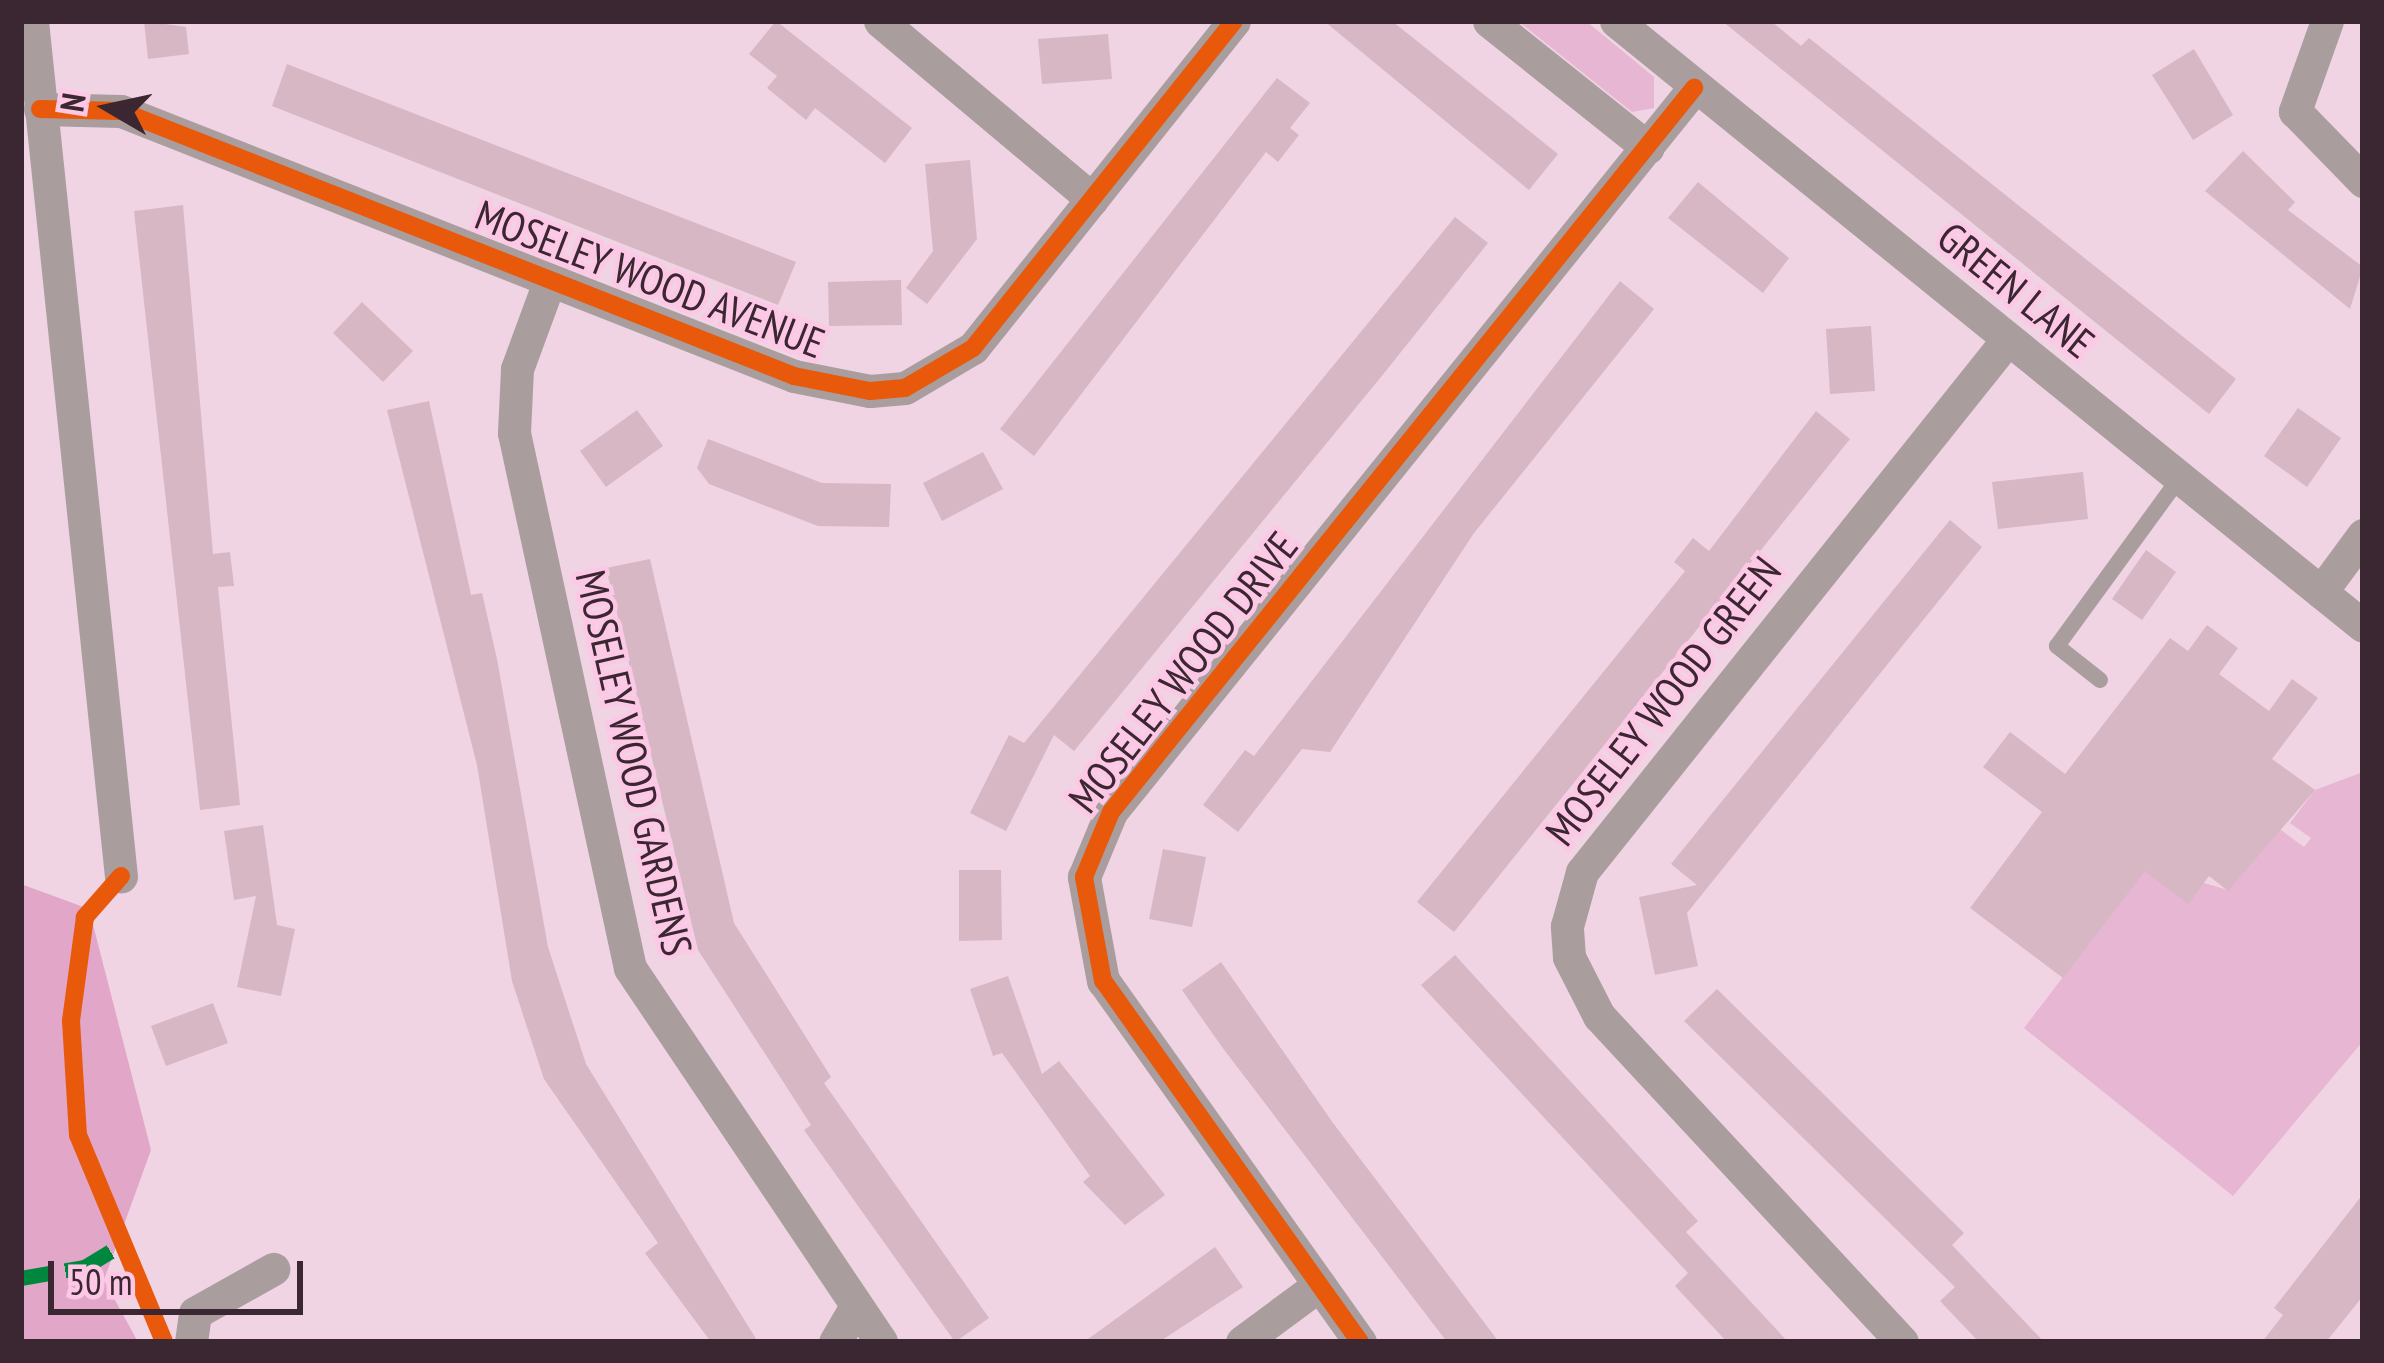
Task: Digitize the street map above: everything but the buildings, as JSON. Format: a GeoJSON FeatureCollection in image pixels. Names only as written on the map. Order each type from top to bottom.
{"type":"FeatureCollection","features":[{"type":"Feature","properties":{"kind":"street"},"geometry":{"type":"LineString","coordinates":[[32,21],[121,876]]}},
{"type":"Feature","properties":{"kind":"street"},"geometry":{"type":"LineString","coordinates":[[880,21],[1092,199]]}},
{"type":"Feature","properties":{"kind":"street","name":"MOSELEY WOOD AVENUE"},"geometry":{"type":"LineString","coordinates":[[40,109],[121,111],[794,376],[905,388],[973,348],[1234,21]]}},
{"type":"Feature","properties":{"kind":"street"},"geometry":{"type":"LineString","coordinates":[[1489,21],[1648,148]]}},
{"type":"Feature","properties":{"kind":"street"},"geometry":{"type":"LineString","coordinates":[[2327,21],[2295,111],[2363,182]]}},
{"type":"Feature","properties":{"kind":"street","name":"GREEN LANE"},"geometry":{"type":"LineString","coordinates":[[1632,26],[1694,88],[2363,626]]}},
{"type":"Feature","properties":{"kind":"street","name":"MOSELEY WOOD DRIVE"},"geometry":{"type":"LineString","coordinates":[[1360,1342],[1103,981],[1083,916],[1094,844],[1694,88]]}},
{"type":"Feature","properties":{"kind":"street","name":"MOSELEY WOOD GARDENS"},"geometry":{"type":"LineString","coordinates":[[549,282],[517,369],[514,433],[630,968],[881,1342]]}},
{"type":"Feature","properties":{"kind":"street","name":"MOSELEY WOOD GREEN"},"geometry":{"type":"LineString","coordinates":[[1903,1342],[1599,1016],[1575,973],[1567,926],[1582,872],[2007,340]]}},
{"type":"Feature","properties":{"kind":"street"},"geometry":{"type":"LineString","coordinates":[[2321,592],[2363,535]]}},
{"type":"Feature","properties":{"kind":"street"},"geometry":{"type":"LineString","coordinates":[[191,1342],[195,1313],[273,1269]]}},
{"type":"Feature","properties":{"kind":"street"},"geometry":{"type":"LineString","coordinates":[[1242,1342],[1319,1285]]}},
{"type":"Feature","properties":{"kind":"street"},"geometry":{"type":"LineString","coordinates":[[835,1342],[856,1306]]}},
{"type":"Feature","properties":{"kind":"lane"},"geometry":{"type":"LineString","coordinates":[[2100,680],[2057,646],[2180,479]]}},
{"type":"Feature","properties":{"kind":"shaded area"},"geometry":{"type":"Polygon","coordinates":[[[1518,21],[1586,21],[1654,77],[1654,108],[1632,112],[1518,21]]]}},
{"type":"Feature","properties":{"kind":"shaded area"},"geometry":{"type":"Polygon","coordinates":[[[2363,772],[2363,1041],[2233,1196],[2024,1028],[2115,909],[2135,863],[2228,890],[2251,808],[2304,847],[2311,838],[2290,823],[2315,790],[2363,772]]]}},
{"type":"Feature","properties":{"kind":"shaded area"},"geometry":{"type":"Polygon","coordinates":[[[21,884],[89,909],[151,1150],[104,1280],[138,1342],[21,1342],[21,884]]]}},
{"type":"Feature","properties":{"kind":"marked path"},"geometry":{"type":"LineString","coordinates":[[21,1278],[85,1267],[126,1242]]}},
{"type":"Feature","properties":{"kind":"cycle path"},"geometry":{"type":"LineString","coordinates":[[40,109],[121,111],[794,376],[870,391],[905,388],[973,348],[1234,21]]}},
{"type":"Feature","properties":{"kind":"cycle path"},"geometry":{"type":"LineString","coordinates":[[1360,1342],[1103,981],[1084,877],[1111,812],[1694,88]]}},
{"type":"Feature","properties":{"kind":"cycle path"},"geometry":{"type":"LineString","coordinates":[[121,876],[85,917],[71,1021],[78,1135],[164,1342]]}}]}
